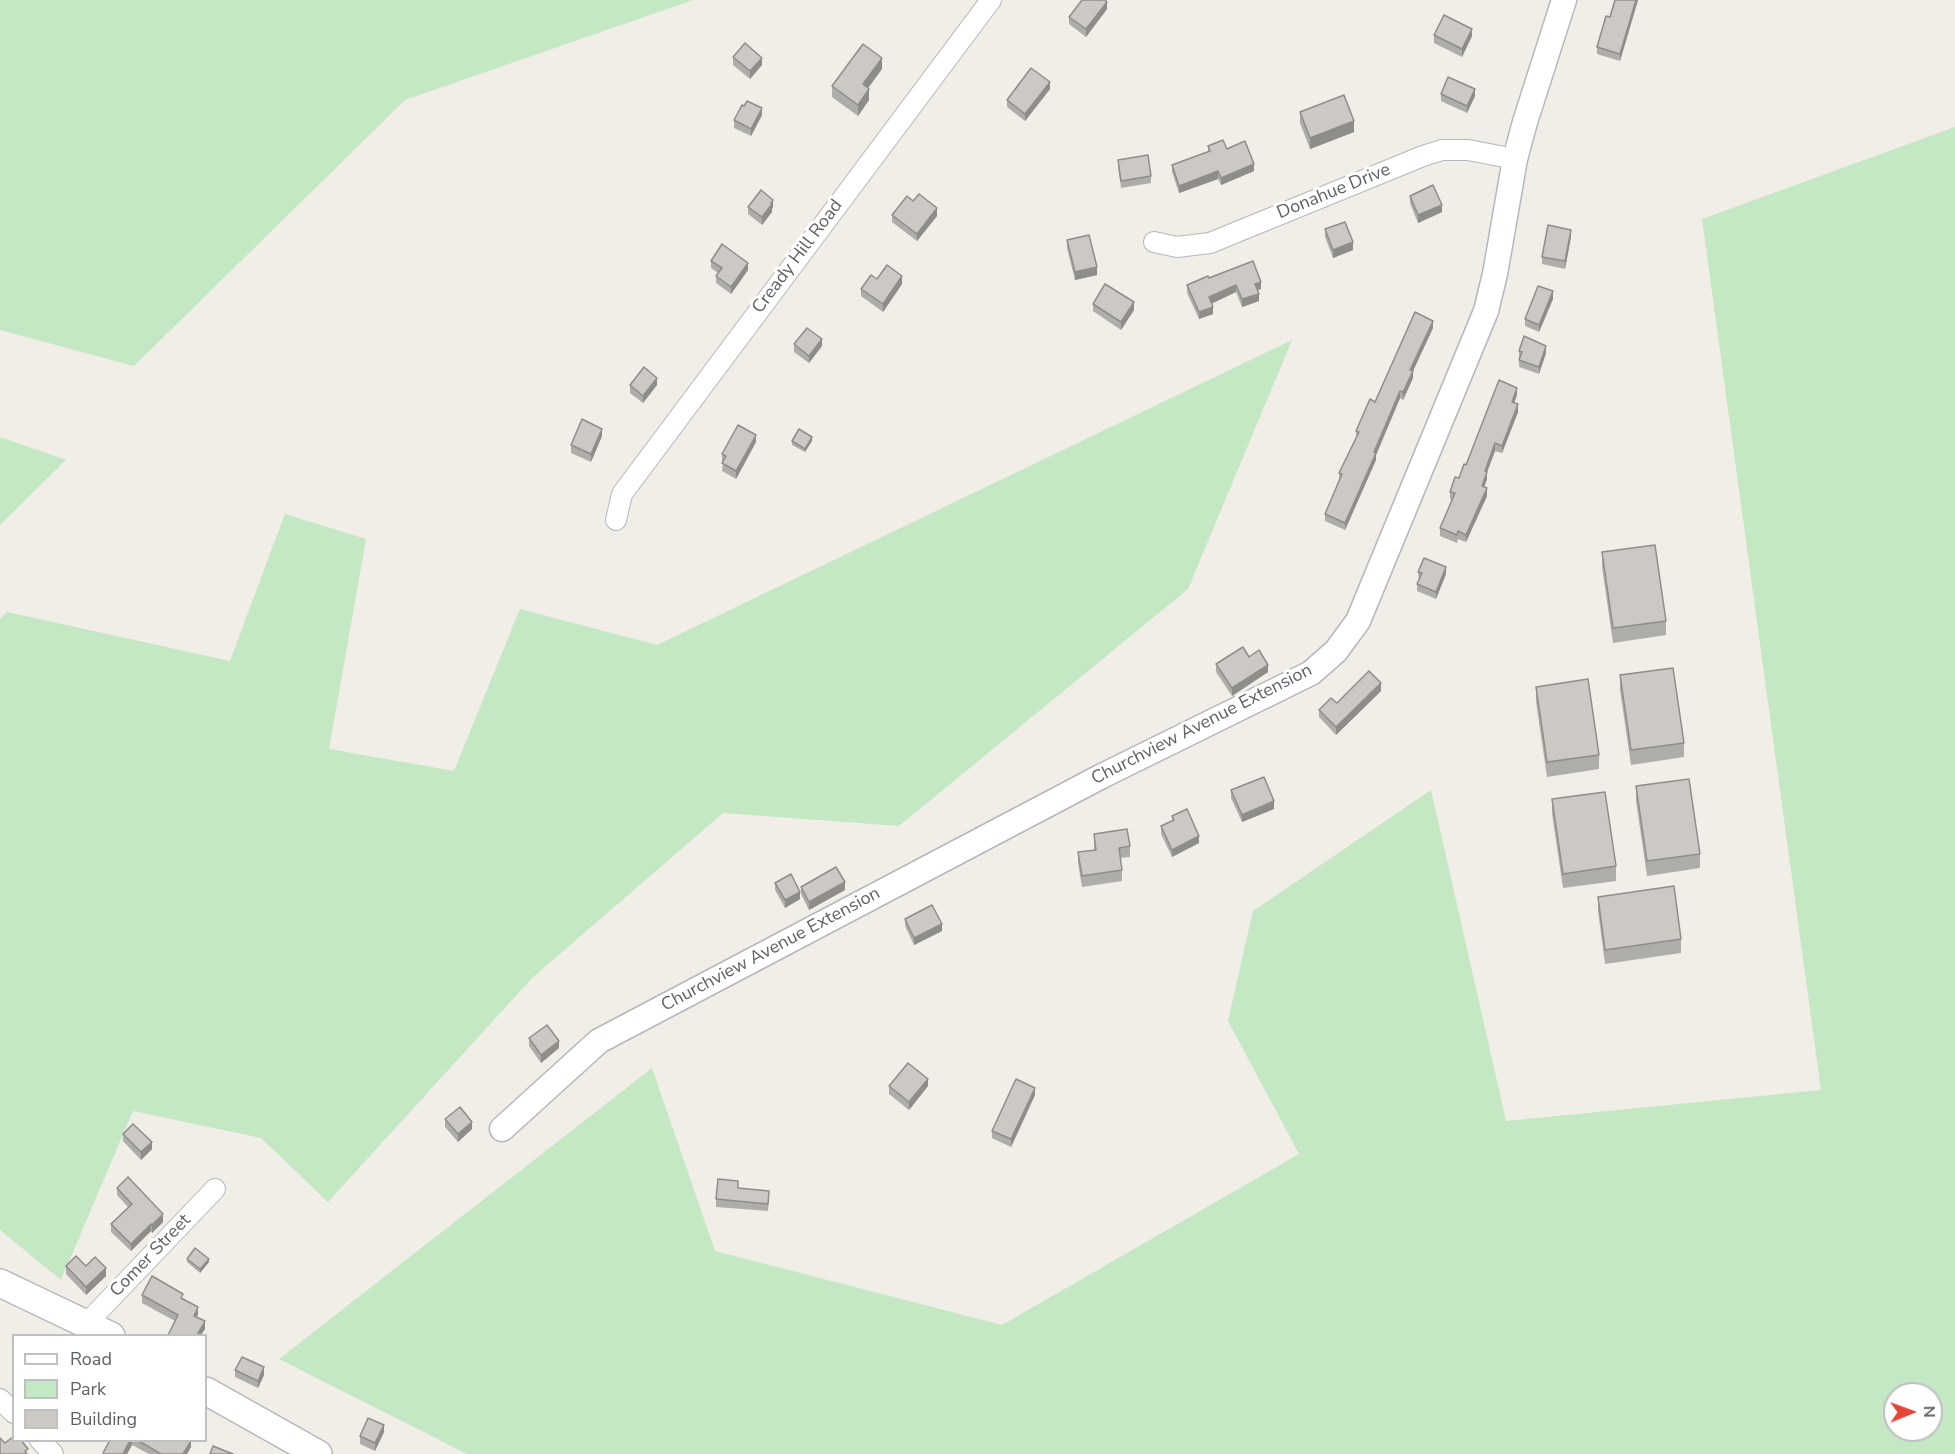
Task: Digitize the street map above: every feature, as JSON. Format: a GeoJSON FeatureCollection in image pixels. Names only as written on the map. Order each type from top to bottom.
{"type":"FeatureCollection","features":[{"type":"Feature","properties":{"kind":"main road"},"geometry":{"type":"LineString","coordinates":[[0,1283],[32,1300],[109,1334]]}},
{"type":"Feature","properties":{"kind":"main road"},"geometry":{"type":"LineString","coordinates":[[207,1392],[318,1454]]}},
{"type":"Feature","properties":{"kind":"street","name":"Cready Hill Road"},"geometry":{"type":"LineString","coordinates":[[616,520],[622,494],[991,0]]}},
{"type":"Feature","properties":{"kind":"street","name":"Churchview Avenue Extension"},"geometry":{"type":"LineString","coordinates":[[502,1129],[599,1041],[1102,776],[1311,673],[1336,651],[1358,621],[1486,311],[1495,274],[1515,159],[1564,0]]}},
{"type":"Feature","properties":{"kind":"street","name":"Donahue Drive"},"geometry":{"type":"LineString","coordinates":[[1154,242],[1177,247],[1210,243],[1442,150],[1468,150],[1515,159]]}},
{"type":"Feature","properties":{"kind":"street","name":"Comer Street"},"geometry":{"type":"LineString","coordinates":[[87,1323],[214,1190]]}},
{"type":"Feature","properties":{"kind":"street"},"geometry":{"type":"LineString","coordinates":[[0,1399],[12,1411]]}},
{"type":"Feature","properties":{"kind":"street"},"geometry":{"type":"LineString","coordinates":[[42,1442],[52,1454]]}},
{"type":"Feature","properties":{"kind":"green space"},"geometry":{"type":"Polygon","coordinates":[[[0,0],[693,0],[405,100],[134,366],[0,330],[0,0]]]}},
{"type":"Feature","properties":{"kind":"green space"},"geometry":{"type":"Polygon","coordinates":[[[1955,127],[1955,1454],[467,1454],[279,1359],[652,1068],[715,1251],[1002,1325],[1299,1154],[1228,1021],[1253,911],[1431,790],[1506,1121],[1821,1090],[1702,219],[1955,127]]]}},
{"type":"Feature","properties":{"kind":"green space"},"geometry":{"type":"Polygon","coordinates":[[[1292,340],[1188,589],[899,826],[723,813],[532,978],[328,1202],[261,1138],[133,1111],[61,1280],[0,1230],[0,619],[7,612],[230,661],[285,514],[366,539],[329,749],[454,771],[520,609],[657,645],[1292,340]]]}},
{"type":"Feature","properties":{"kind":"green space"},"geometry":{"type":"Polygon","coordinates":[[[0,437],[66,460],[0,525],[0,437]]]}},
{"type":"Feature","properties":{"kind":"building"},"geometry":{"type":"Polygon","coordinates":[[[1082,0],[1105,0],[1107,2],[1086,29],[1069,17],[1082,0]]]}},
{"type":"Feature","properties":{"kind":"building"},"geometry":{"type":"Polygon","coordinates":[[[1615,0],[1636,0],[1620,54],[1597,47],[1606,16],[1610,17],[1615,0]]]}},
{"type":"Feature","properties":{"kind":"building"},"geometry":{"type":"Polygon","coordinates":[[[1444,15],[1472,29],[1462,49],[1434,35],[1444,15]]]}},
{"type":"Feature","properties":{"kind":"building"},"geometry":{"type":"Polygon","coordinates":[[[745,43],[762,58],[750,71],[733,57],[745,43]]]}},
{"type":"Feature","properties":{"kind":"building"},"geometry":{"type":"Polygon","coordinates":[[[863,44],[882,58],[863,84],[869,89],[858,105],[832,86],[863,44]]]}},
{"type":"Feature","properties":{"kind":"building"},"geometry":{"type":"Polygon","coordinates":[[[1031,68],[1050,82],[1025,114],[1007,100],[1031,68]]]}},
{"type":"Feature","properties":{"kind":"building"},"geometry":{"type":"Polygon","coordinates":[[[1448,77],[1475,89],[1467,106],[1441,94],[1448,77]]]}},
{"type":"Feature","properties":{"kind":"building"},"geometry":{"type":"Polygon","coordinates":[[[1344,95],[1354,121],[1310,138],[1300,112],[1344,95]]]}},
{"type":"Feature","properties":{"kind":"building"},"geometry":{"type":"Polygon","coordinates":[[[747,101],[762,108],[751,129],[734,120],[742,105],[744,106],[747,101]]]}},
{"type":"Feature","properties":{"kind":"building"},"geometry":{"type":"Polygon","coordinates":[[[1223,140],[1227,149],[1245,141],[1254,164],[1221,178],[1218,171],[1179,186],[1172,165],[1210,151],[1208,146],[1223,140]]]}},
{"type":"Feature","properties":{"kind":"building"},"geometry":{"type":"Polygon","coordinates":[[[1148,155],[1151,176],[1121,181],[1118,160],[1148,155]]]}},
{"type":"Feature","properties":{"kind":"building"},"geometry":{"type":"Polygon","coordinates":[[[1433,185],[1442,205],[1418,215],[1410,196],[1433,185]]]}},
{"type":"Feature","properties":{"kind":"building"},"geometry":{"type":"Polygon","coordinates":[[[761,190],[773,200],[762,217],[748,207],[761,190]]]}},
{"type":"Feature","properties":{"kind":"building"},"geometry":{"type":"Polygon","coordinates":[[[919,194],[937,208],[917,234],[892,215],[907,196],[913,201],[919,194]]]}},
{"type":"Feature","properties":{"kind":"building"},"geometry":{"type":"Polygon","coordinates":[[[1345,222],[1353,242],[1333,250],[1325,229],[1345,222]]]}},
{"type":"Feature","properties":{"kind":"building"},"geometry":{"type":"Polygon","coordinates":[[[1548,225],[1571,230],[1565,261],[1542,257],[1548,225]]]}},
{"type":"Feature","properties":{"kind":"building"},"geometry":{"type":"Polygon","coordinates":[[[1089,235],[1097,267],[1075,272],[1067,240],[1089,235]]]}},
{"type":"Feature","properties":{"kind":"building"},"geometry":{"type":"Polygon","coordinates":[[[722,244],[748,263],[731,287],[716,276],[722,268],[711,261],[722,244]]]}},
{"type":"Feature","properties":{"kind":"building"},"geometry":{"type":"Polygon","coordinates":[[[1253,261],[1261,282],[1255,284],[1259,294],[1242,299],[1236,285],[1209,297],[1213,307],[1199,312],[1187,285],[1253,261]]]}},
{"type":"Feature","properties":{"kind":"building"},"geometry":{"type":"Polygon","coordinates":[[[887,265],[902,276],[883,304],[861,289],[871,275],[877,279],[887,265]]]}},
{"type":"Feature","properties":{"kind":"building"},"geometry":{"type":"Polygon","coordinates":[[[1105,284],[1134,302],[1121,322],[1093,304],[1105,284]]]}},
{"type":"Feature","properties":{"kind":"building"},"geometry":{"type":"Polygon","coordinates":[[[1538,286],[1553,291],[1539,325],[1525,319],[1538,286]]]}},
{"type":"Feature","properties":{"kind":"building"},"geometry":{"type":"Polygon","coordinates":[[[1415,312],[1433,321],[1410,370],[1413,371],[1403,392],[1400,391],[1345,523],[1325,514],[1342,474],[1339,473],[1359,432],[1356,431],[1370,399],[1375,402],[1415,312]]]}},
{"type":"Feature","properties":{"kind":"building"},"geometry":{"type":"Polygon","coordinates":[[[807,328],[822,339],[809,356],[794,344],[807,328]]]}},
{"type":"Feature","properties":{"kind":"building"},"geometry":{"type":"Polygon","coordinates":[[[1524,336],[1546,346],[1539,367],[1519,360],[1522,352],[1519,351],[1524,336]]]}},
{"type":"Feature","properties":{"kind":"building"},"geometry":{"type":"Polygon","coordinates":[[[644,367],[657,378],[643,396],[630,385],[644,367]]]}},
{"type":"Feature","properties":{"kind":"building"},"geometry":{"type":"Polygon","coordinates":[[[1499,380],[1517,388],[1512,402],[1518,404],[1502,446],[1495,443],[1482,486],[1487,488],[1466,535],[1458,531],[1457,535],[1440,528],[1455,493],[1450,492],[1455,477],[1459,478],[1464,464],[1466,465],[1499,380]]]}},
{"type":"Feature","properties":{"kind":"building"},"geometry":{"type":"Polygon","coordinates":[[[582,419],[602,429],[591,454],[571,445],[582,419]]]}},
{"type":"Feature","properties":{"kind":"building"},"geometry":{"type":"Polygon","coordinates":[[[738,425],[756,435],[736,471],[722,463],[726,456],[722,454],[738,425]]]}},
{"type":"Feature","properties":{"kind":"building"},"geometry":{"type":"Polygon","coordinates":[[[799,429],[812,437],[805,449],[792,441],[799,429]]]}},
{"type":"Feature","properties":{"kind":"building"},"geometry":{"type":"Polygon","coordinates":[[[1655,545],[1666,621],[1613,628],[1602,552],[1655,545]]]}},
{"type":"Feature","properties":{"kind":"building"},"geometry":{"type":"Polygon","coordinates":[[[1424,558],[1446,567],[1436,592],[1417,584],[1422,573],[1418,572],[1424,558]]]}},
{"type":"Feature","properties":{"kind":"building"},"geometry":{"type":"Polygon","coordinates":[[[1243,647],[1249,657],[1259,650],[1268,665],[1232,688],[1216,664],[1243,647]]]}},
{"type":"Feature","properties":{"kind":"building"},"geometry":{"type":"Polygon","coordinates":[[[1673,668],[1684,743],[1631,750],[1620,675],[1673,668]]]}},
{"type":"Feature","properties":{"kind":"building"},"geometry":{"type":"Polygon","coordinates":[[[1369,671],[1381,683],[1336,727],[1319,710],[1331,698],[1337,703],[1369,671]]]}},
{"type":"Feature","properties":{"kind":"building"},"geometry":{"type":"Polygon","coordinates":[[[1588,679],[1599,755],[1547,762],[1536,687],[1588,679]]]}},
{"type":"Feature","properties":{"kind":"building"},"geometry":{"type":"Polygon","coordinates":[[[1264,777],[1274,801],[1242,815],[1231,790],[1264,777]]]}},
{"type":"Feature","properties":{"kind":"building"},"geometry":{"type":"Polygon","coordinates":[[[1689,779],[1700,854],[1647,861],[1636,786],[1689,779]]]}},
{"type":"Feature","properties":{"kind":"building"},"geometry":{"type":"Polygon","coordinates":[[[1605,792],[1616,866],[1563,874],[1552,799],[1605,792]]]}},
{"type":"Feature","properties":{"kind":"building"},"geometry":{"type":"Polygon","coordinates":[[[1187,809],[1199,836],[1172,850],[1161,826],[1174,820],[1172,816],[1187,809]]]}},
{"type":"Feature","properties":{"kind":"building"},"geometry":{"type":"Polygon","coordinates":[[[1127,829],[1130,846],[1119,848],[1122,870],[1082,876],[1078,852],[1096,850],[1094,834],[1127,829]]]}},
{"type":"Feature","properties":{"kind":"building"},"geometry":{"type":"Polygon","coordinates":[[[836,867],[845,882],[809,902],[801,887],[836,867]]]}},
{"type":"Feature","properties":{"kind":"building"},"geometry":{"type":"Polygon","coordinates":[[[791,874],[800,892],[785,900],[775,883],[791,874]]]}},
{"type":"Feature","properties":{"kind":"building"},"geometry":{"type":"Polygon","coordinates":[[[1674,886],[1681,939],[1605,950],[1598,897],[1674,886]]]}},
{"type":"Feature","properties":{"kind":"building"},"geometry":{"type":"Polygon","coordinates":[[[932,905],[942,924],[914,938],[905,919],[932,905]]]}},
{"type":"Feature","properties":{"kind":"building"},"geometry":{"type":"Polygon","coordinates":[[[547,1025],[559,1041],[541,1055],[529,1038],[547,1025]]]}},
{"type":"Feature","properties":{"kind":"building"},"geometry":{"type":"Polygon","coordinates":[[[908,1063],[928,1079],[909,1102],[889,1086],[908,1063]]]}},
{"type":"Feature","properties":{"kind":"building"},"geometry":{"type":"Polygon","coordinates":[[[1016,1079],[1035,1088],[1011,1139],[992,1131],[1016,1079]]]}},
{"type":"Feature","properties":{"kind":"building"},"geometry":{"type":"Polygon","coordinates":[[[460,1107],[472,1122],[458,1134],[445,1119],[460,1107]]]}},
{"type":"Feature","properties":{"kind":"building"},"geometry":{"type":"Polygon","coordinates":[[[133,1124],[152,1142],[141,1152],[123,1134],[133,1124]]]}},
{"type":"Feature","properties":{"kind":"building"},"geometry":{"type":"Polygon","coordinates":[[[128,1177],[163,1214],[131,1244],[111,1224],[132,1204],[117,1188],[128,1177]]]}},
{"type":"Feature","properties":{"kind":"building"},"geometry":{"type":"Polygon","coordinates":[[[718,1179],[738,1181],[738,1188],[769,1191],[768,1204],[716,1199],[718,1179]]]}},
{"type":"Feature","properties":{"kind":"building"},"geometry":{"type":"Polygon","coordinates":[[[195,1248],[209,1259],[200,1269],[187,1259],[195,1248]]]}},
{"type":"Feature","properties":{"kind":"building"},"geometry":{"type":"Polygon","coordinates":[[[76,1256],[86,1266],[95,1257],[106,1268],[86,1287],[66,1266],[76,1256]]]}},
{"type":"Feature","properties":{"kind":"building"},"geometry":{"type":"Polygon","coordinates":[[[152,1276],[183,1294],[181,1298],[198,1307],[194,1316],[205,1321],[198,1334],[168,1334],[178,1315],[142,1295],[152,1276]]]}},
{"type":"Feature","properties":{"kind":"building"},"geometry":{"type":"Polygon","coordinates":[[[242,1357],[264,1367],[258,1381],[235,1370],[242,1357]]]}},
{"type":"Feature","properties":{"kind":"building"},"geometry":{"type":"Polygon","coordinates":[[[368,1418],[384,1425],[375,1443],[360,1436],[368,1418]]]}},
{"type":"Feature","properties":{"kind":"building"},"geometry":{"type":"Polygon","coordinates":[[[0,1438],[5,1443],[12,1438],[12,1442],[23,1442],[28,1449],[25,1451],[27,1454],[0,1454],[0,1438]]]}},
{"type":"Feature","properties":{"kind":"building"},"geometry":{"type":"Polygon","coordinates":[[[109,1442],[129,1442],[123,1454],[103,1453],[109,1442]]]}},
{"type":"Feature","properties":{"kind":"building"},"geometry":{"type":"Polygon","coordinates":[[[140,1442],[190,1442],[183,1454],[161,1454],[140,1442]]]}},
{"type":"Feature","properties":{"kind":"building"},"geometry":{"type":"Polygon","coordinates":[[[213,1446],[233,1454],[210,1454],[213,1446]]]}}]}
